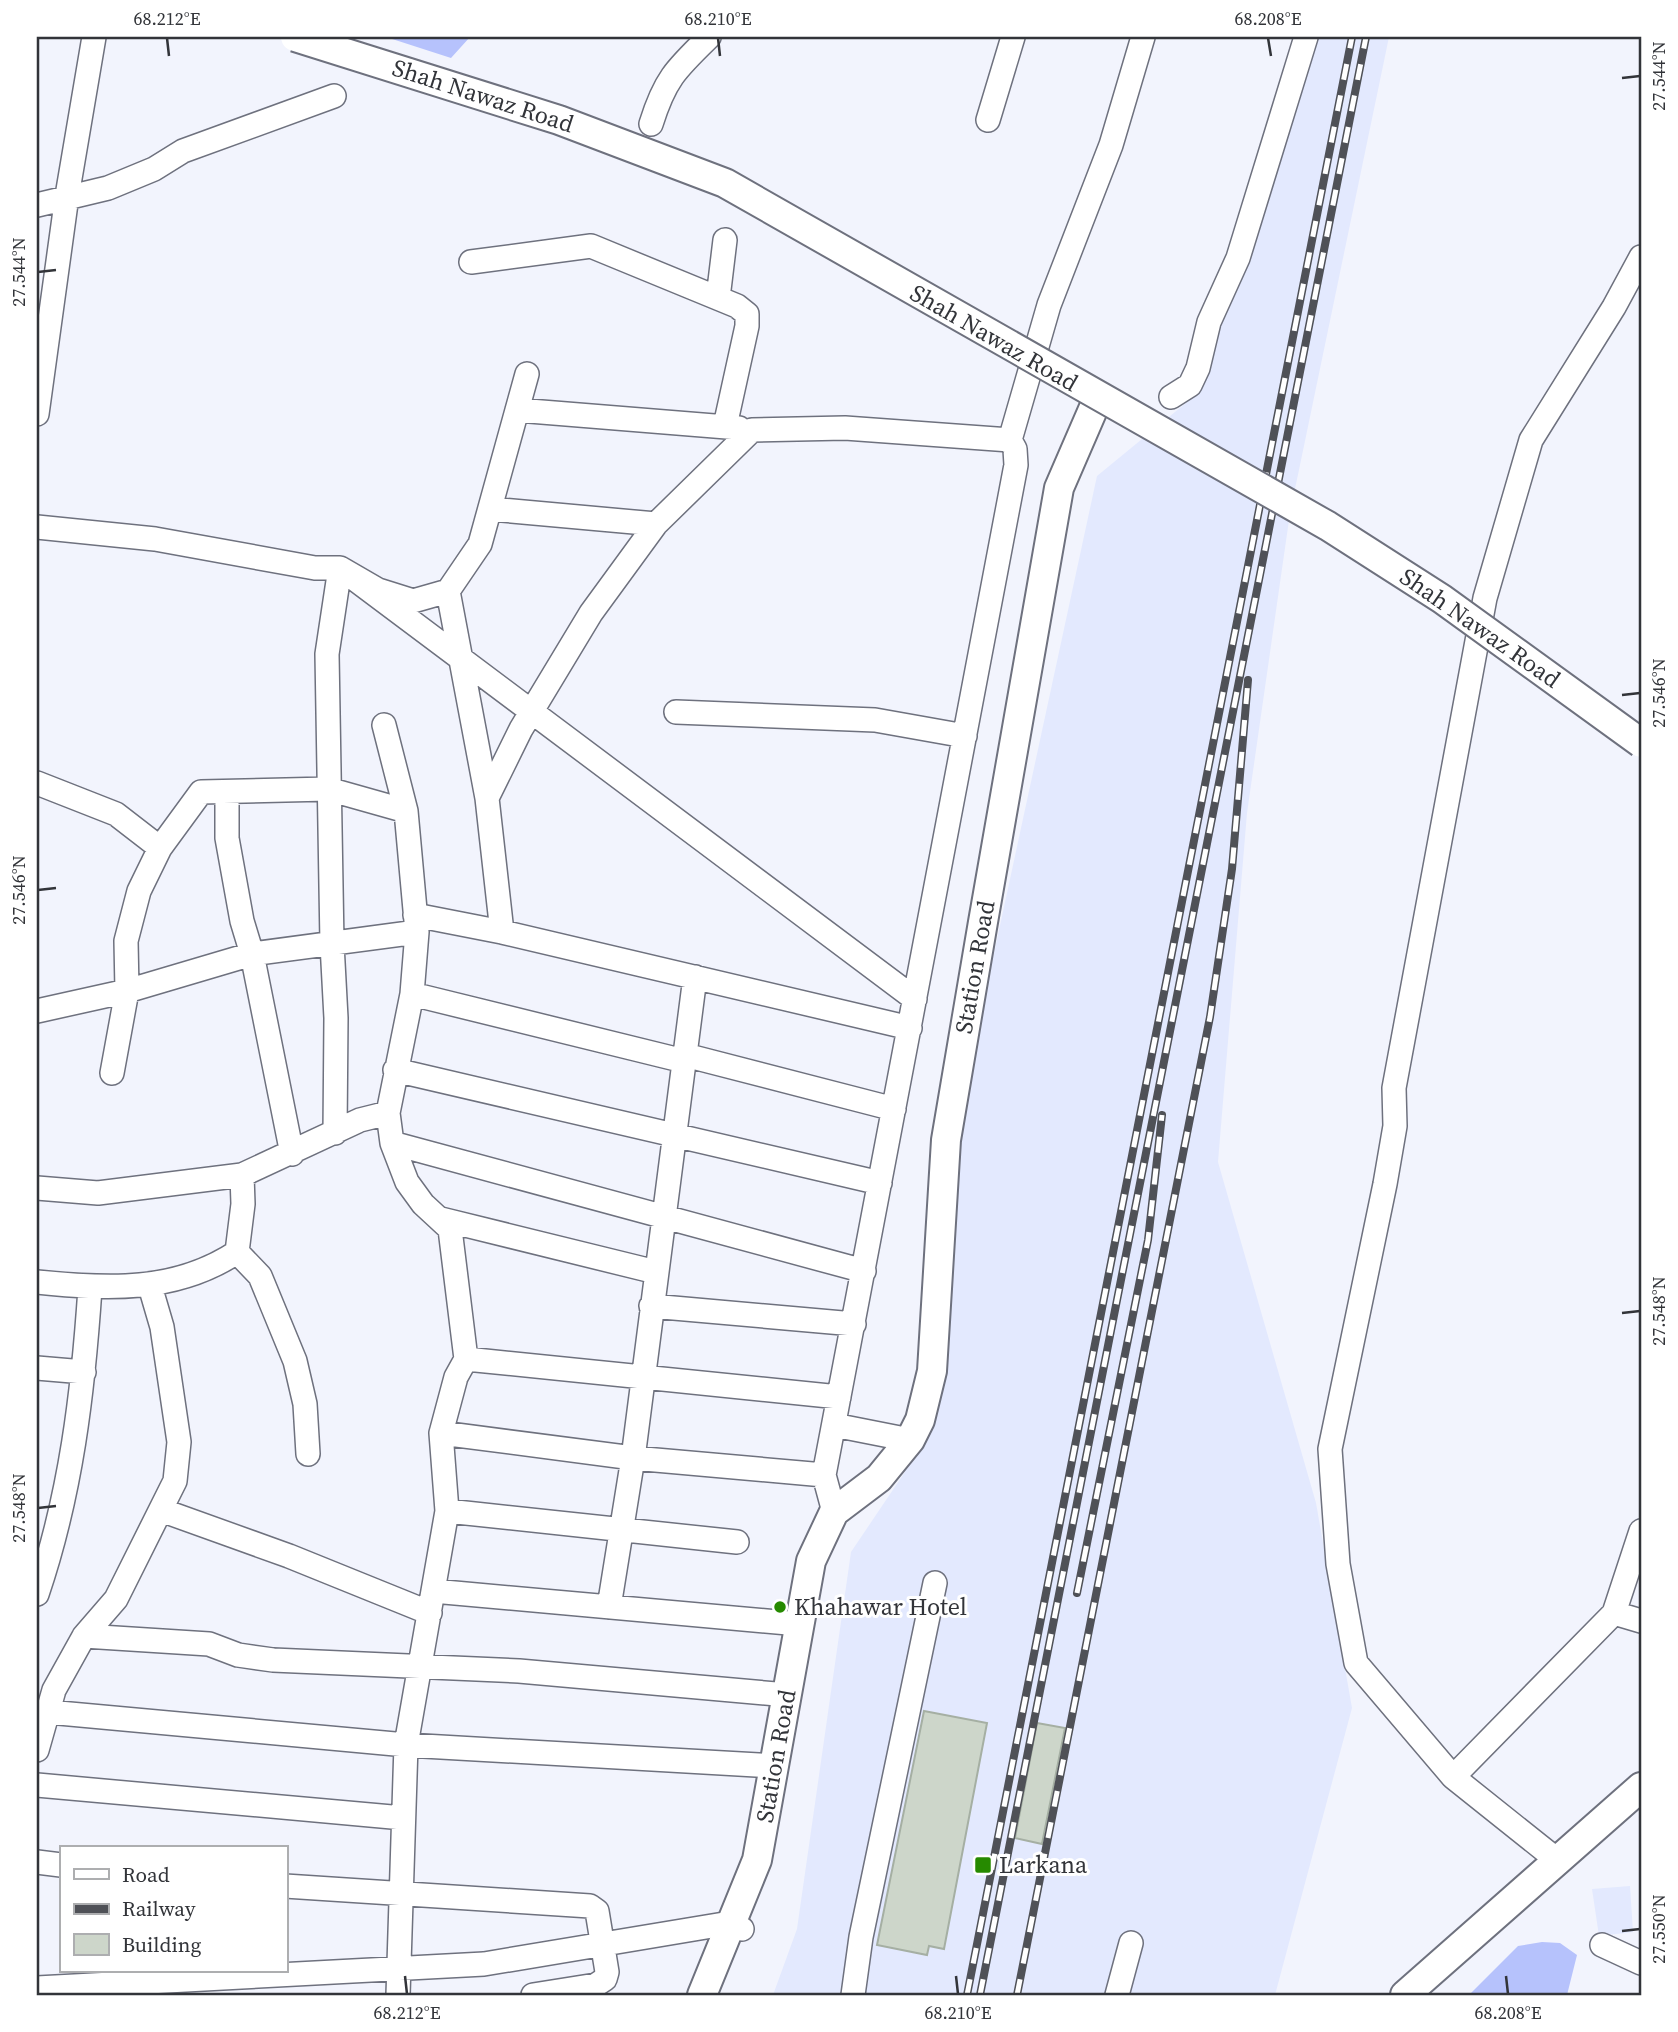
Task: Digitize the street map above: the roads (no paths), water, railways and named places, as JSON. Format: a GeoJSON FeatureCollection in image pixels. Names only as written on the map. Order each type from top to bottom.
{"type":"FeatureCollection","features":[{"type":"Feature","properties":{"kind":"main road","name":"Shah Nawaz Road"},"geometry":{"type":"LineString","coordinates":[[295,37],[559,120],[725,183],[1098,398],[1328,526],[1442,599],[1641,743]]}},
{"type":"Feature","properties":{"kind":"main road","name":"Station Road"},"geometry":{"type":"LineString","coordinates":[[717,1995],[757,1860],[810,1561],[834,1512],[879,1478],[910,1440],[920,1420],[932,1371],[946,1140],[983,922],[1059,488],[1098,398]]}},
{"type":"Feature","properties":{"kind":"main road","name":"Station Road"},"geometry":{"type":"LineString","coordinates":[[702,1995],[770,1864],[834,1512]]}},
{"type":"Feature","properties":{"kind":"main road"},"geometry":{"type":"LineString","coordinates":[[1405,1995],[1641,1787]]}},
{"type":"Feature","properties":{"kind":"street"},"geometry":{"type":"LineString","coordinates":[[37,414],[41,350],[94,37]]}},
{"type":"Feature","properties":{"kind":"street"},"geometry":{"type":"LineString","coordinates":[[651,124],[662,88],[678,66],[709,37]]}},
{"type":"Feature","properties":{"kind":"street"},"geometry":{"type":"LineString","coordinates":[[988,120],[1013,37]]}},
{"type":"Feature","properties":{"kind":"street"},"geometry":{"type":"LineString","coordinates":[[834,1512],[824,1475],[1016,465],[1015,449],[1010,440],[1049,305],[1111,145],[1143,37]]}},
{"type":"Feature","properties":{"kind":"street"},"geometry":{"type":"LineString","coordinates":[[1171,397],[1190,385],[1198,368],[1209,322],[1238,258],[1306,37]]}},
{"type":"Feature","properties":{"kind":"street"},"geometry":{"type":"LineString","coordinates":[[37,205],[108,188],[155,169],[183,151],[334,96]]}},
{"type":"Feature","properties":{"kind":"street"},"geometry":{"type":"LineString","coordinates":[[718,298],[725,240]]}},
{"type":"Feature","properties":{"kind":"street"},"geometry":{"type":"LineString","coordinates":[[471,262],[591,246],[718,298],[747,314],[725,426]]}},
{"type":"Feature","properties":{"kind":"street"},"geometry":{"type":"LineString","coordinates":[[1557,1860],[1453,1777],[1356,1663],[1338,1563],[1330,1449],[1385,1184],[1395,1126],[1394,1088],[1485,598],[1531,440],[1641,260]]}},
{"type":"Feature","properties":{"kind":"street"},"geometry":{"type":"LineString","coordinates":[[37,527],[155,539],[315,568],[340,568],[378,590],[413,601],[448,591],[480,544],[527,374]]}},
{"type":"Feature","properties":{"kind":"street"},"geometry":{"type":"LineString","coordinates":[[517,410],[752,430],[845,428],[1010,440]]}},
{"type":"Feature","properties":{"kind":"street"},"geometry":{"type":"LineString","coordinates":[[487,798],[531,711],[591,613],[656,524],[752,430]]}},
{"type":"Feature","properties":{"kind":"street"},"geometry":{"type":"LineString","coordinates":[[490,509],[656,524]]}},
{"type":"Feature","properties":{"kind":"street"},"geometry":{"type":"LineString","coordinates":[[340,568],[915,999]]}},
{"type":"Feature","properties":{"kind":"street"},"geometry":{"type":"LineString","coordinates":[[335,1133],[336,1018],[328,789],[327,654],[340,568]]}},
{"type":"Feature","properties":{"kind":"street"},"geometry":{"type":"LineString","coordinates":[[448,591],[487,798],[502,932]]}},
{"type":"Feature","properties":{"kind":"street"},"geometry":{"type":"LineString","coordinates":[[676,712],[875,720],[965,736]]}},
{"type":"Feature","properties":{"kind":"street"},"geometry":{"type":"LineString","coordinates":[[384,724],[406,811],[416,923],[412,994],[394,1070],[388,1113],[392,1143],[407,1182],[423,1204],[450,1229],[455,1245],[466,1359],[456,1377],[441,1433],[447,1511],[406,1745],[398,1995]]}},
{"type":"Feature","properties":{"kind":"street"},"geometry":{"type":"LineString","coordinates":[[37,783],[116,814],[160,848]]}},
{"type":"Feature","properties":{"kind":"street"},"geometry":{"type":"LineString","coordinates":[[112,1073],[127,991],[126,941],[139,891],[160,848],[201,792],[227,794],[328,789],[406,811]]}},
{"type":"Feature","properties":{"kind":"street"},"geometry":{"type":"LineString","coordinates":[[227,794],[227,838],[292,1154]]}},
{"type":"Feature","properties":{"kind":"street"},"geometry":{"type":"LineString","coordinates":[[37,1011],[127,991],[252,954],[332,944],[416,923],[502,932],[910,1028]]}},
{"type":"Feature","properties":{"kind":"street"},"geometry":{"type":"LineString","coordinates":[[608,1607],[633,1458],[641,1378],[695,977]]}},
{"type":"Feature","properties":{"kind":"street"},"geometry":{"type":"LineString","coordinates":[[412,994],[894,1109]]}},
{"type":"Feature","properties":{"kind":"street"},"geometry":{"type":"LineString","coordinates":[[394,1070],[880,1183]]}},
{"type":"Feature","properties":{"kind":"street"},"geometry":{"type":"LineString","coordinates":[[37,1188],[98,1193],[242,1175],[360,1121],[388,1113]]}},
{"type":"Feature","properties":{"kind":"street"},"geometry":{"type":"LineString","coordinates":[[392,1143],[864,1271]]}},
{"type":"Feature","properties":{"kind":"street"},"geometry":{"type":"LineString","coordinates":[[237,1252],[243,1204],[242,1175]]}},
{"type":"Feature","properties":{"kind":"street"},"geometry":{"type":"LineString","coordinates":[[441,1219],[656,1272]]}},
{"type":"Feature","properties":{"kind":"street"},"geometry":{"type":"LineString","coordinates":[[37,1282],[90,1288],[150,1286],[218,1264],[237,1252]]}},
{"type":"Feature","properties":{"kind":"street"},"geometry":{"type":"LineString","coordinates":[[237,1252],[260,1276],[295,1361],[305,1404],[308,1454]]}},
{"type":"Feature","properties":{"kind":"street"},"geometry":{"type":"LineString","coordinates":[[37,1750],[54,1690],[84,1636],[117,1600],[175,1481],[179,1442],[162,1327],[150,1286]]}},
{"type":"Feature","properties":{"kind":"street"},"geometry":{"type":"LineString","coordinates":[[37,1594],[45,1546],[72,1462],[84,1372],[90,1288]]}},
{"type":"Feature","properties":{"kind":"street"},"geometry":{"type":"LineString","coordinates":[[651,1306],[853,1324]]}},
{"type":"Feature","properties":{"kind":"street"},"geometry":{"type":"LineString","coordinates":[[466,1359],[839,1397]]}},
{"type":"Feature","properties":{"kind":"street"},"geometry":{"type":"LineString","coordinates":[[37,1368],[84,1372]]}},
{"type":"Feature","properties":{"kind":"street"},"geometry":{"type":"LineString","coordinates":[[834,1425],[910,1440]]}},
{"type":"Feature","properties":{"kind":"street"},"geometry":{"type":"LineString","coordinates":[[441,1433],[633,1458],[824,1475]]}},
{"type":"Feature","properties":{"kind":"street"},"geometry":{"type":"LineString","coordinates":[[161,1510],[289,1556],[432,1602],[608,1607],[799,1624]]}},
{"type":"Feature","properties":{"kind":"street"},"geometry":{"type":"LineString","coordinates":[[447,1511],[737,1542]]}},
{"type":"Feature","properties":{"kind":"street"},"geometry":{"type":"LineString","coordinates":[[1453,1777],[1614,1613],[1641,1531]]}},
{"type":"Feature","properties":{"kind":"street"},"geometry":{"type":"LineString","coordinates":[[853,1995],[861,1937],[935,1583]]}},
{"type":"Feature","properties":{"kind":"street"},"geometry":{"type":"LineString","coordinates":[[1614,1613],[1641,1621]]}},
{"type":"Feature","properties":{"kind":"street"},"geometry":{"type":"LineString","coordinates":[[84,1636],[209,1644],[238,1655],[274,1660],[421,1669],[531,1671],[788,1695]]}},
{"type":"Feature","properties":{"kind":"street"},"geometry":{"type":"LineString","coordinates":[[48,1712],[406,1745],[775,1766]]}},
{"type":"Feature","properties":{"kind":"street"},"geometry":{"type":"LineString","coordinates":[[37,1785],[403,1818]]}},
{"type":"Feature","properties":{"kind":"street"},"geometry":{"type":"LineString","coordinates":[[37,1862],[60,1864]]}},
{"type":"Feature","properties":{"kind":"street"},"geometry":{"type":"LineString","coordinates":[[287,1886],[590,1906],[597,1911],[603,1943],[605,1979],[596,1985],[533,1995]]}},
{"type":"Feature","properties":{"kind":"street"},"geometry":{"type":"LineString","coordinates":[[37,1988],[484,1964],[603,1943],[736,1926]]}},
{"type":"Feature","properties":{"kind":"street"},"geometry":{"type":"LineString","coordinates":[[1117,1995],[1131,1943]]}},
{"type":"Feature","properties":{"kind":"street"},"geometry":{"type":"LineString","coordinates":[[1602,1945],[1641,1962]]}},
{"type":"Feature","properties":{"kind":"railway"},"geometry":{"type":"LineString","coordinates":[[967,1995],[1352,37]]}},
{"type":"Feature","properties":{"kind":"railway"},"geometry":{"type":"LineString","coordinates":[[980,1995],[1366,37]]}},
{"type":"Feature","properties":{"kind":"railway"},"geometry":{"type":"LineString","coordinates":[[1017,1995],[1210,1017],[1232,869],[1248,680]]}},
{"type":"Feature","properties":{"kind":"railway"},"geometry":{"type":"LineString","coordinates":[[1077,1593],[1148,1240],[1162,1115]]}},
{"type":"Feature","properties":{"kind":"place","name":"Khahawar Hotel"},"geometry":{"type":"Point","coordinates":[780,1607]}},
{"type":"Feature","properties":{"kind":"place","name":"Larkana"},"geometry":{"type":"Point","coordinates":[983,1865]}}]}
